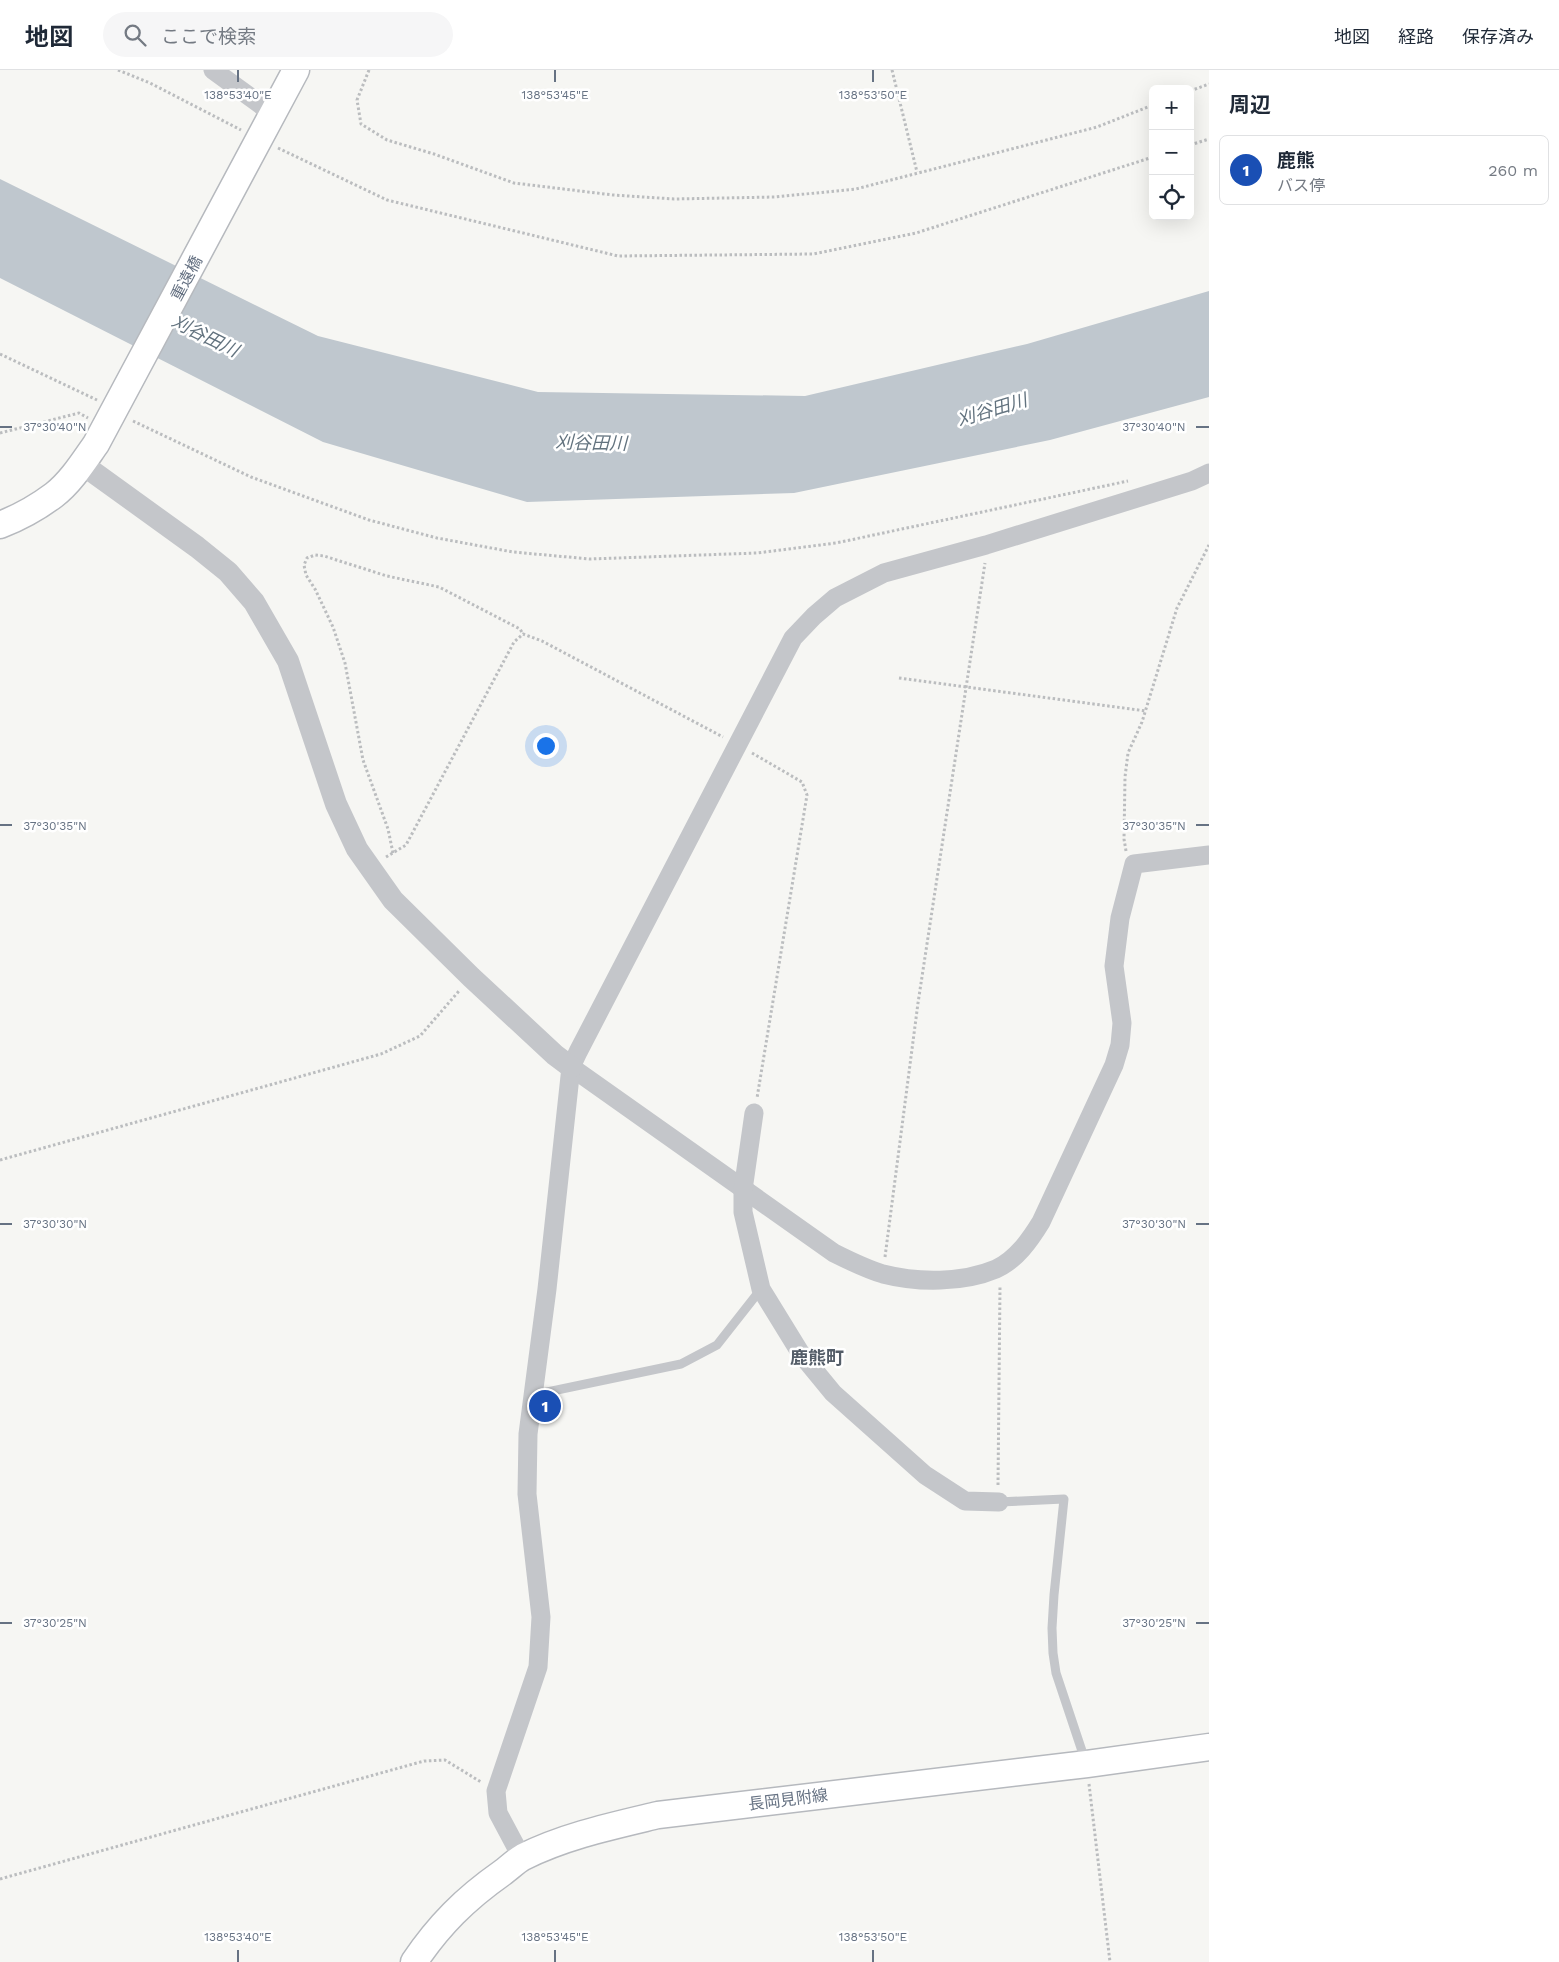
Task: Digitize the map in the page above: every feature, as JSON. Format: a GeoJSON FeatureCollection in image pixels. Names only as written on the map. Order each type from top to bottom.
{"type":"FeatureCollection","features":[{"type":"Feature","properties":{"kind":"main road","name":"重遠橋"},"geometry":{"type":"LineString","coordinates":[[0,525],[55,494],[82,464],[96,444],[117,408],[296,70]]}},
{"type":"Feature","properties":{"kind":"main road","name":"長岡見附線"},"geometry":{"type":"LineString","coordinates":[[414,1962],[454,1911],[486,1884],[522,1858],[574,1837],[658,1815],[1086,1764],[1209,1747]]}},
{"type":"Feature","properties":{"kind":"street"},"geometry":{"type":"LineString","coordinates":[[213,70],[272,113]]}},
{"type":"Feature","properties":{"kind":"street"},"geometry":{"type":"LineString","coordinates":[[82,464],[197,547],[228,572],[254,602],[288,660],[336,804],[357,849],[393,900],[471,977],[571,1068],[834,1253],[861,1266],[884,1274],[926,1280],[974,1276],[998,1268],[1018,1253],[1034,1234],[1114,1066],[1120,1044],[1122,1023],[1114,966],[1120,918],[1134,864],[1209,855]]}},
{"type":"Feature","properties":{"kind":"street"},"geometry":{"type":"LineString","coordinates":[[522,1858],[498,1813],[496,1791],[538,1667],[541,1617],[527,1494],[528,1434],[547,1289],[571,1068],[793,638],[814,616],[835,598],[884,573],[986,545],[1192,481],[1209,473]]}},
{"type":"Feature","properties":{"kind":"street"},"geometry":{"type":"LineString","coordinates":[[754,1113],[743,1190],[743,1212],[761,1289],[801,1354],[834,1394],[925,1475],[965,1501],[999,1502]]}},
{"type":"Feature","properties":{"kind":"lane"},"geometry":{"type":"LineString","coordinates":[[533,1396],[682,1364],[717,1345],[761,1289]]}},
{"type":"Feature","properties":{"kind":"lane"},"geometry":{"type":"LineString","coordinates":[[999,1502],[1064,1499],[1054,1595],[1053,1653],[1056,1673],[1086,1764]]}},
{"type":"Feature","properties":{"kind":"path"},"geometry":{"type":"LineString","coordinates":[[118,70],[150,84],[256,147],[387,200],[618,256],[813,254],[916,233],[1149,158]]}},
{"type":"Feature","properties":{"kind":"path"},"geometry":{"type":"LineString","coordinates":[[369,70],[357,100],[361,124],[388,140],[434,154],[514,183],[613,195],[674,199],[774,196],[856,189],[1097,127],[1149,107]]}},
{"type":"Feature","properties":{"kind":"path"},"geometry":{"type":"LineString","coordinates":[[892,70],[917,172]]}},
{"type":"Feature","properties":{"kind":"path"},"geometry":{"type":"LineString","coordinates":[[1194,90],[1209,84]]}},
{"type":"Feature","properties":{"kind":"path"},"geometry":{"type":"LineString","coordinates":[[1194,144],[1209,139]]}},
{"type":"Feature","properties":{"kind":"path"},"geometry":{"type":"LineString","coordinates":[[0,354],[117,408],[250,478],[369,520],[437,538],[513,552],[590,559],[757,553],[836,543],[1135,479]]}},
{"type":"Feature","properties":{"kind":"path"},"geometry":{"type":"LineString","coordinates":[[0,434],[79,413]]}},
{"type":"Feature","properties":{"kind":"path"},"geometry":{"type":"LineString","coordinates":[[884,1274],[918,1003],[967,686],[986,545]]}},
{"type":"Feature","properties":{"kind":"path"},"geometry":{"type":"LineString","coordinates":[[1134,864],[1127,854],[1124,839],[1125,777],[1128,753],[1146,711],[1177,608],[1209,545]]}},
{"type":"Feature","properties":{"kind":"path"},"geometry":{"type":"LineString","coordinates":[[392,853],[388,829],[363,760],[345,663],[333,627],[315,588],[306,575],[304,565],[307,558],[315,555],[324,556],[387,576],[439,587],[520,629],[523,634],[542,641],[738,745],[802,782],[807,795],[754,1113]]}},
{"type":"Feature","properties":{"kind":"path"},"geometry":{"type":"LineString","coordinates":[[370,868],[406,844],[514,642],[523,634]]}},
{"type":"Feature","properties":{"kind":"path"},"geometry":{"type":"LineString","coordinates":[[899,678],[1146,711]]}},
{"type":"Feature","properties":{"kind":"path"},"geometry":{"type":"LineString","coordinates":[[0,1160],[381,1054],[420,1036],[471,977]]}},
{"type":"Feature","properties":{"kind":"path"},"geometry":{"type":"LineString","coordinates":[[998,1268],[1001,1294],[999,1502]]}},
{"type":"Feature","properties":{"kind":"path"},"geometry":{"type":"LineString","coordinates":[[0,1879],[424,1761],[445,1760],[496,1791]]}},
{"type":"Feature","properties":{"kind":"path"},"geometry":{"type":"LineString","coordinates":[[1086,1764],[1110,1962]]}},
{"type":"Feature","properties":{"kind":"water","name":"刈谷田川"},"geometry":{"type":"Polygon","coordinates":[[[0,179],[318,336],[538,392],[805,396],[1027,344],[1209,291],[1209,397],[1050,440],[794,493],[527,502],[323,442],[0,278],[0,179]]]}},
{"type":"Feature","properties":{"kind":"place","name":"鹿熊"},"geometry":{"type":"Point","coordinates":[545,1406]}},
{"type":"Feature","properties":{"kind":"district","name":"鹿熊町"},"geometry":{"type":"Point","coordinates":[817,1358]}}]}
